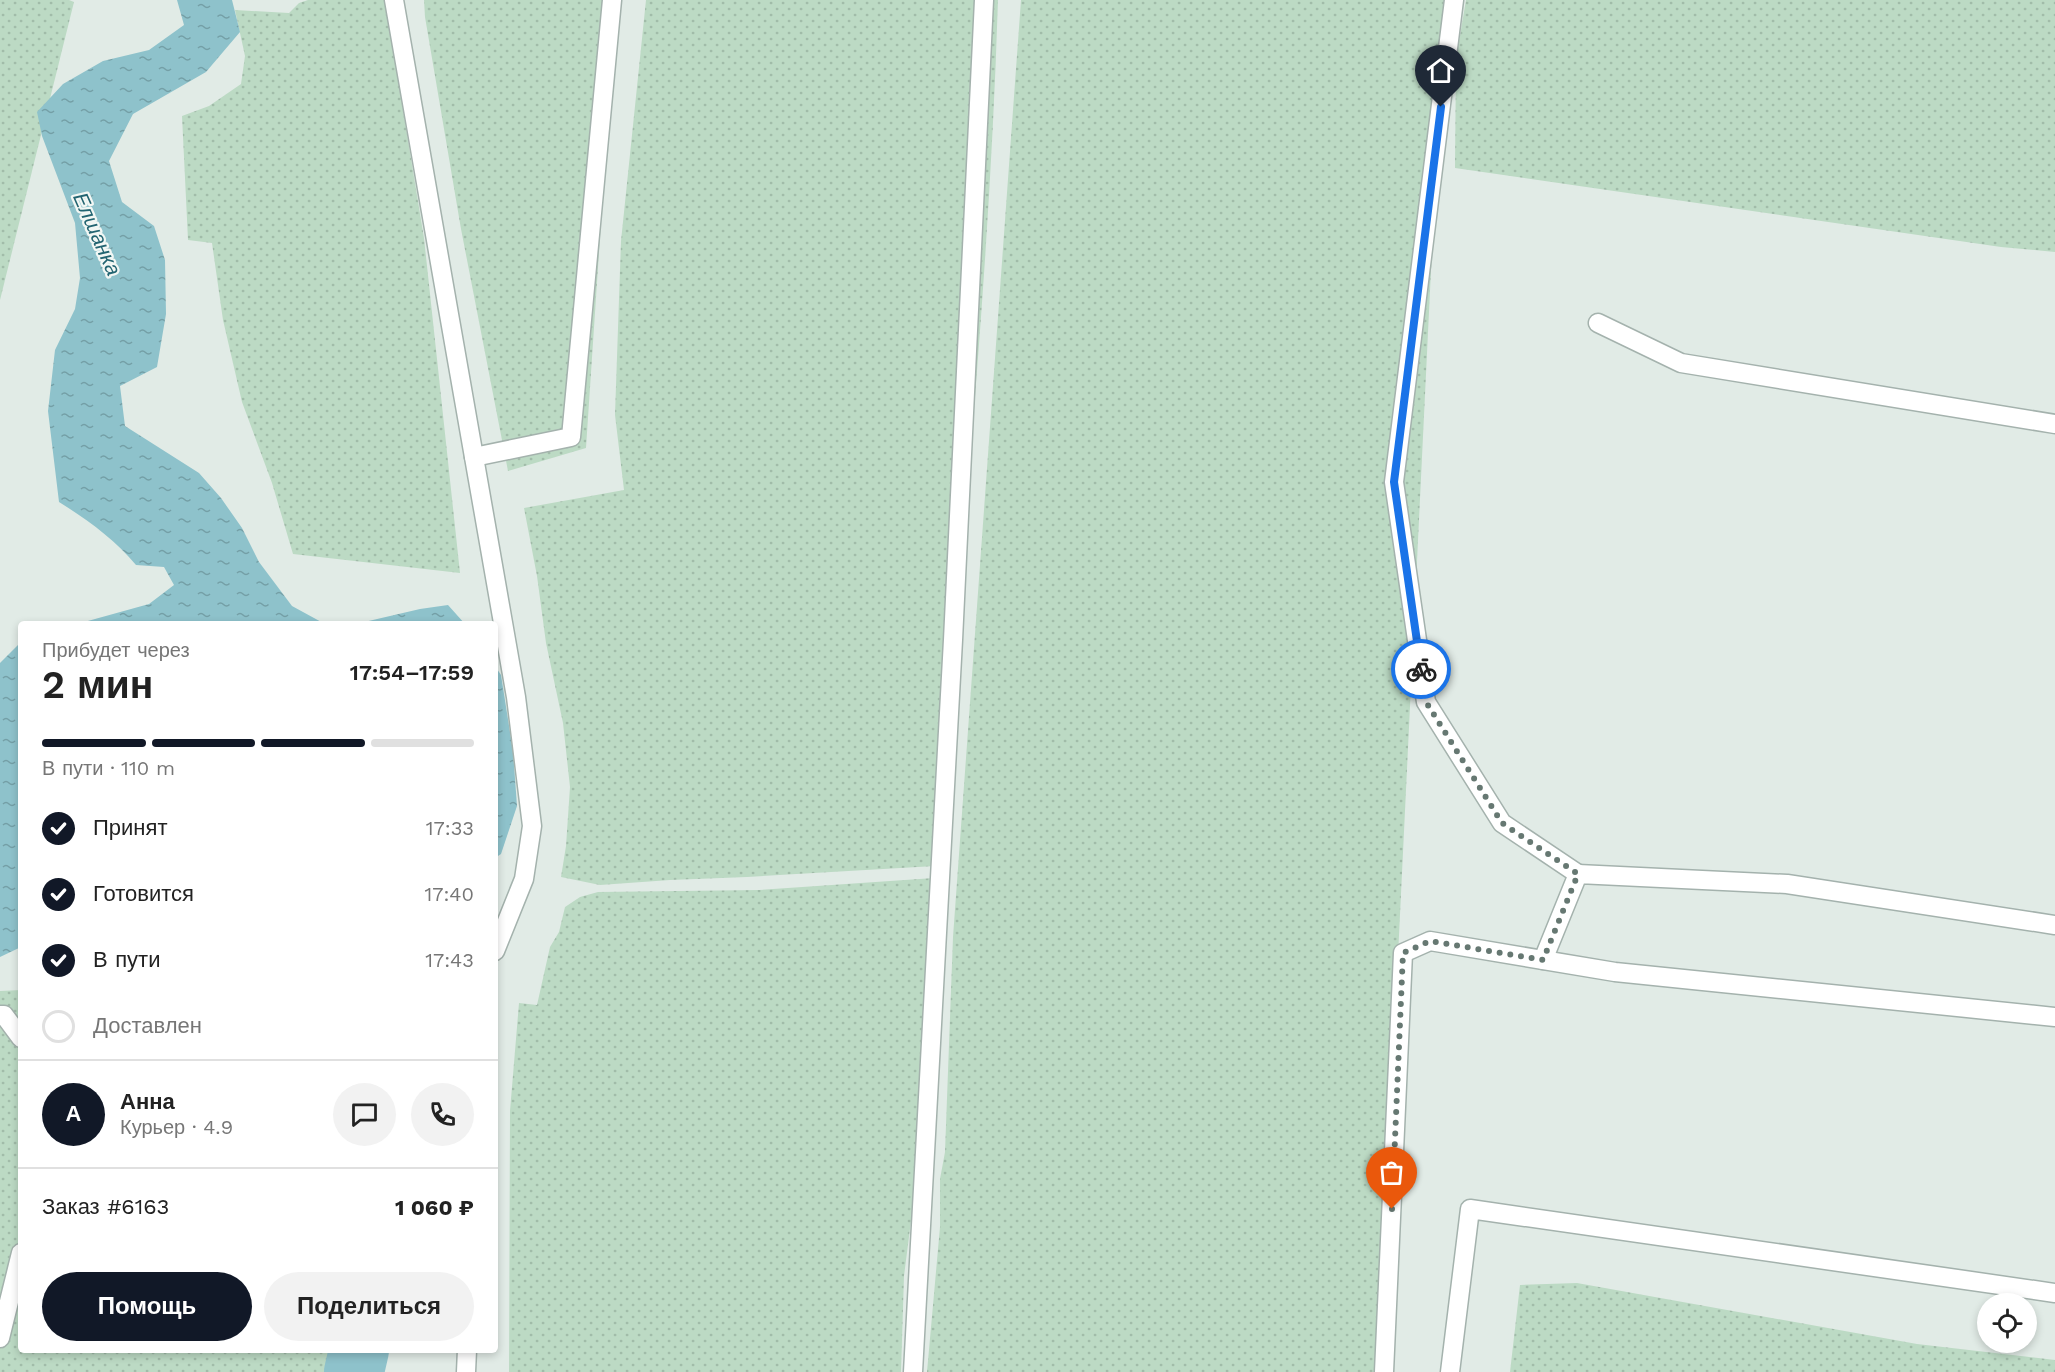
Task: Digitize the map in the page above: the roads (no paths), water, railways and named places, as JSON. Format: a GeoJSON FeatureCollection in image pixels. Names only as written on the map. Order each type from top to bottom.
{"type":"FeatureCollection","features":[{"type":"Feature","properties":{"kind":"lane"},"geometry":{"type":"LineString","coordinates":[[394,0],[516,697],[532,826],[524,879],[498,944]]}},
{"type":"Feature","properties":{"kind":"lane"},"geometry":{"type":"LineString","coordinates":[[474,457],[571,437],[612,0]]}},
{"type":"Feature","properties":{"kind":"lane"},"geometry":{"type":"LineString","coordinates":[[913,1372],[952,663],[984,0]]}},
{"type":"Feature","properties":{"kind":"lane"},"geometry":{"type":"LineString","coordinates":[[1454,0],[1394,482],[1426,702],[1502,823],[1578,874],[1787,885],[2055,926]]}},
{"type":"Feature","properties":{"kind":"lane"},"geometry":{"type":"LineString","coordinates":[[1598,323],[1681,363],[2055,424]]}},
{"type":"Feature","properties":{"kind":"lane"},"geometry":{"type":"LineString","coordinates":[[1543,960],[1578,874]]}},
{"type":"Feature","properties":{"kind":"lane"},"geometry":{"type":"LineString","coordinates":[[1384,1372],[1403,953],[1430,941],[1615,972],[2055,1017]]}},
{"type":"Feature","properties":{"kind":"lane"},"geometry":{"type":"LineString","coordinates":[[0,1015],[4,1015],[18,1034]]}},
{"type":"Feature","properties":{"kind":"lane"},"geometry":{"type":"LineString","coordinates":[[1450,1372],[1470,1209],[2055,1293]]}},
{"type":"Feature","properties":{"kind":"lane"},"geometry":{"type":"LineString","coordinates":[[0,1338],[18,1265]]}},
{"type":"Feature","properties":{"kind":"lane"},"geometry":{"type":"LineString","coordinates":[[466,1372],[467,1353]]}},
{"type":"Feature","properties":{"kind":"water"},"geometry":{"type":"Polygon","coordinates":[[[177,0],[232,0],[240,32],[206,72],[133,114],[109,161],[122,202],[154,226],[165,260],[166,314],[157,367],[120,386],[125,426],[199,473],[221,498],[242,528],[259,562],[292,606],[320,621],[88,621],[149,604],[174,585],[164,567],[136,565],[100,530],[59,502],[48,411],[55,350],[75,309],[80,278],[75,223],[42,136],[37,112],[63,84],[103,61],[149,50],[184,25],[177,0]]]}},
{"type":"Feature","properties":{"kind":"water"},"geometry":{"type":"Polygon","coordinates":[[[448,605],[462,621],[369,621],[448,605]]]}},
{"type":"Feature","properties":{"kind":"water"},"geometry":{"type":"Polygon","coordinates":[[[18,645],[18,948],[0,957],[0,663],[18,645]]]}},
{"type":"Feature","properties":{"kind":"water"},"geometry":{"type":"Polygon","coordinates":[[[498,670],[501,675],[513,751],[517,806],[501,854],[498,856],[498,670]]]}},
{"type":"Feature","properties":{"kind":"waterway","name":"Елшанка"},"geometry":{"type":"LineString","coordinates":[[354,1372],[358,1353]]}}]}
